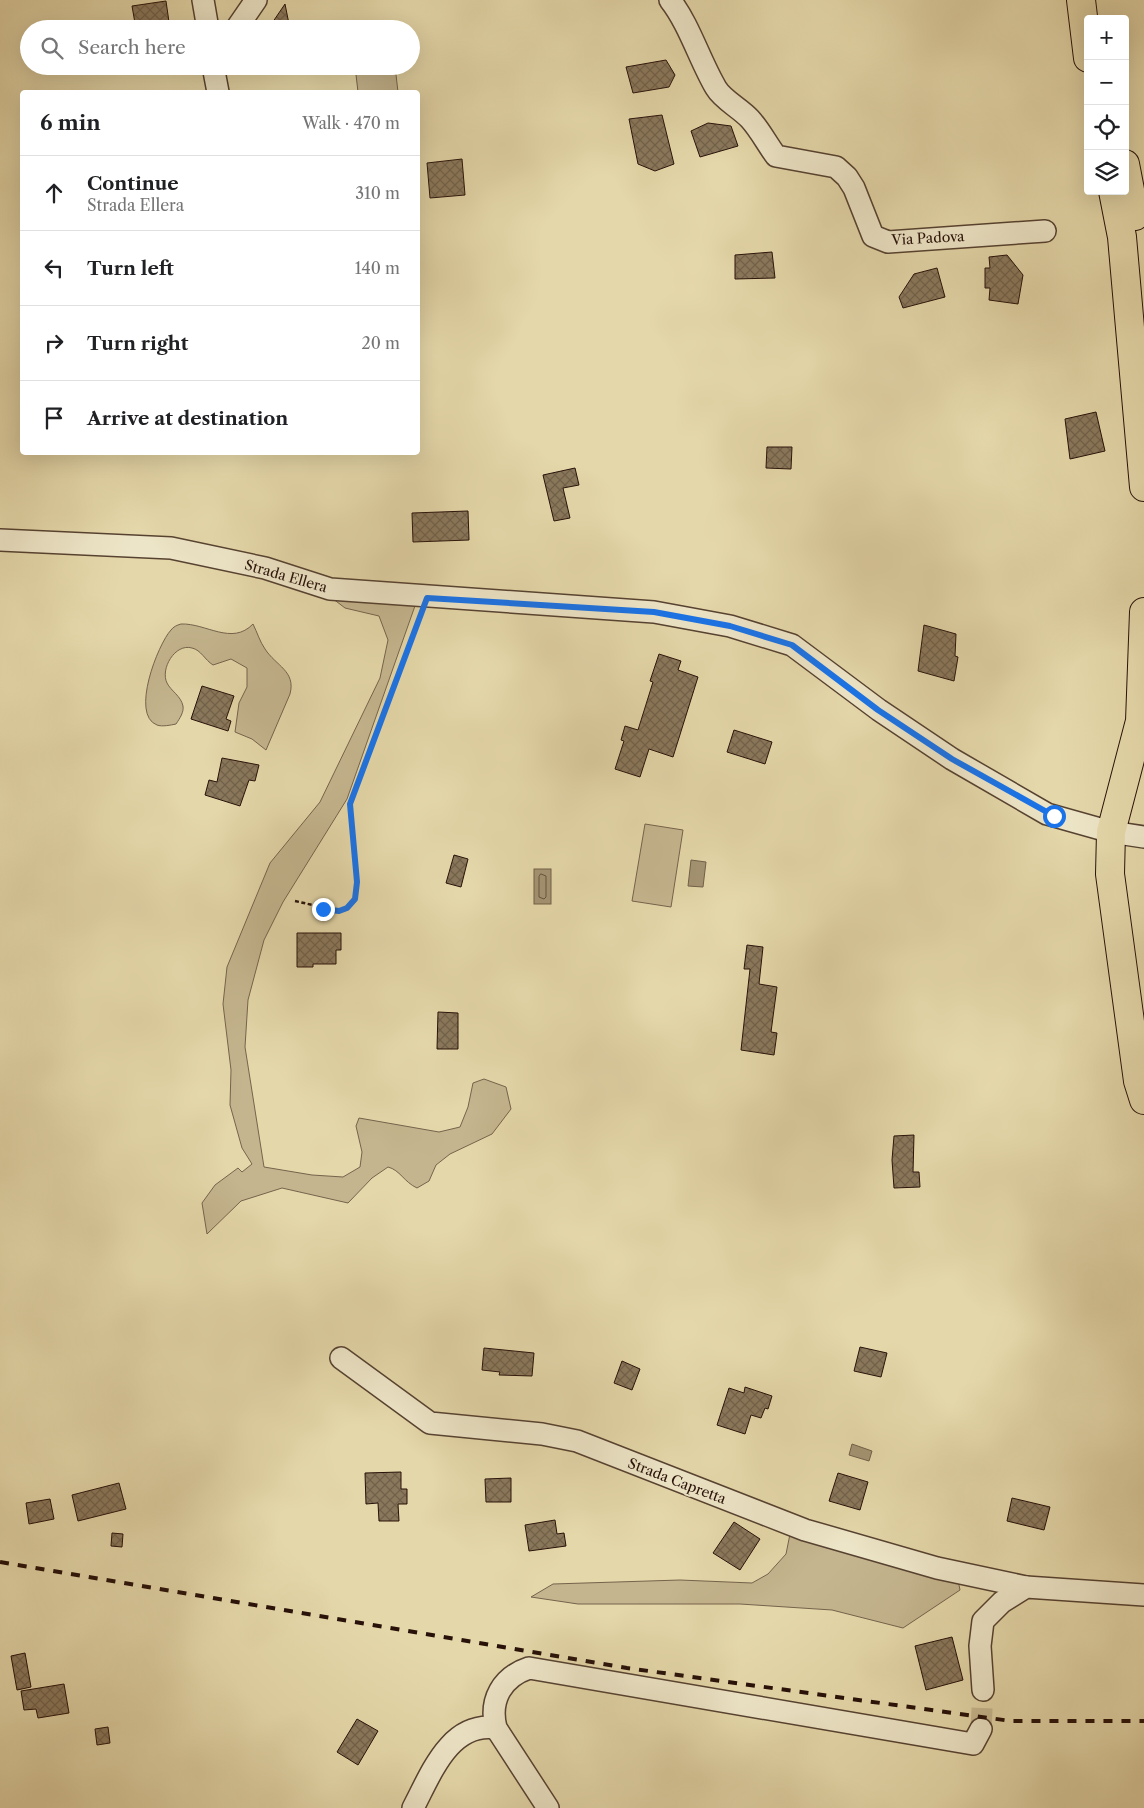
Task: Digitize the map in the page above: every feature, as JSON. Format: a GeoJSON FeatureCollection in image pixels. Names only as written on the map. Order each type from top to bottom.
{"type":"FeatureCollection","features":[{"type":"Feature","properties":{"kind":"highway"},"geometry":{"type":"LineString","coordinates":[[1081,0],[1084,25]]}},
{"type":"Feature","properties":{"kind":"highway"},"geometry":{"type":"LineString","coordinates":[[1098,0],[1100,15]]}},
{"type":"Feature","properties":{"kind":"highway"},"geometry":{"type":"LineString","coordinates":[[1129,187],[1144,272]]}},
{"type":"Feature","properties":{"kind":"highway"},"geometry":{"type":"LineString","coordinates":[[1114,195],[1123,246],[1144,486]]}},
{"type":"Feature","properties":{"kind":"highway"},"geometry":{"type":"LineString","coordinates":[[1144,612],[1140,721],[1127,834],[1110,874],[1138,1082],[1144,1100]]}},
{"type":"Feature","properties":{"kind":"street"},"geometry":{"type":"LineString","coordinates":[[203,0],[206,20]]}},
{"type":"Feature","properties":{"kind":"street"},"geometry":{"type":"LineString","coordinates":[[242,20],[256,0]]}},
{"type":"Feature","properties":{"kind":"street","name":"Via Padova"},"geometry":{"type":"LineString","coordinates":[[670,0],[680,12],[683,24],[703,59],[717,90],[750,119],[776,156],[836,167],[848,177],[873,236],[888,242],[1045,231]]}},
{"type":"Feature","properties":{"kind":"street"},"geometry":{"type":"LineString","coordinates":[[215,75],[218,90]]}},
{"type":"Feature","properties":{"kind":"street","name":"Strada Ellera"},"geometry":{"type":"LineString","coordinates":[[0,540],[171,548],[264,568],[330,589],[427,598],[654,612],[730,626],[792,645],[878,710],[952,759],[1047,814],[1127,834]]}},
{"type":"Feature","properties":{"kind":"street","name":"Strada Capretta"},"geometry":{"type":"LineString","coordinates":[[341,1358],[430,1423],[542,1434],[577,1441],[805,1530],[937,1568],[1026,1587],[1144,1595]]}},
{"type":"Feature","properties":{"kind":"street"},"geometry":{"type":"LineString","coordinates":[[984,1690],[980,1646],[983,1621],[1002,1602],[1026,1587]]}},
{"type":"Feature","properties":{"kind":"street"},"geometry":{"type":"LineString","coordinates":[[548,1808],[496,1728],[494,1711],[497,1694],[507,1680],[530,1668],[972,1744],[981,1729]]}},
{"type":"Feature","properties":{"kind":"street"},"geometry":{"type":"LineString","coordinates":[[414,1808],[430,1777],[456,1739],[470,1729],[496,1728]]}},
{"type":"Feature","properties":{"kind":"path"},"geometry":{"type":"LineString","coordinates":[[295,901],[339,911],[347,908],[355,899],[357,882],[350,804],[427,598]]}},
{"type":"Feature","properties":{"kind":"shaded area"},"geometry":{"type":"Polygon","coordinates":[[[356,75],[396,75],[398,90],[358,90],[356,75]]]}},
{"type":"Feature","properties":{"kind":"shaded area"},"geometry":{"type":"Polygon","coordinates":[[[328,595],[416,603],[347,799],[283,902],[264,940],[248,1000],[245,1047],[264,1167],[312,1175],[343,1177],[360,1167],[362,1152],[356,1126],[359,1118],[439,1132],[460,1127],[468,1107],[473,1083],[484,1079],[506,1087],[511,1109],[492,1134],[450,1154],[436,1165],[429,1181],[417,1188],[388,1167],[372,1178],[348,1203],[282,1188],[241,1201],[207,1234],[202,1203],[215,1185],[238,1168],[242,1172],[252,1164],[242,1148],[230,1105],[231,1070],[223,1004],[227,967],[270,863],[320,802],[380,678],[388,640],[379,616],[345,608],[328,595]]]}},
{"type":"Feature","properties":{"kind":"shaded area"},"geometry":{"type":"Polygon","coordinates":[[[181,624],[218,632],[236,633],[245,630],[253,624],[269,655],[288,674],[291,686],[290,694],[266,750],[252,739],[235,732],[239,703],[247,687],[247,668],[231,659],[213,665],[192,648],[180,649],[170,658],[167,664],[165,677],[167,683],[180,699],[183,706],[179,720],[176,724],[161,726],[149,719],[146,708],[146,694],[154,664],[166,638],[173,628],[181,624]]]}},
{"type":"Feature","properties":{"kind":"shaded area"},"geometry":{"type":"Polygon","coordinates":[[[645,824],[683,830],[671,907],[632,901],[645,824]]]}},
{"type":"Feature","properties":{"kind":"shaded area"},"geometry":{"type":"Polygon","coordinates":[[[790,1534],[958,1580],[960,1590],[903,1628],[832,1610],[740,1604],[578,1604],[531,1597],[553,1584],[680,1580],[752,1583],[768,1574],[786,1554],[790,1534]]]}},
{"type":"Feature","properties":{"kind":"water"},"geometry":{"type":"Polygon","coordinates":[[[691,860],[706,862],[703,887],[688,886],[691,860]]]}},
{"type":"Feature","properties":{"kind":"water"},"geometry":{"type":"Polygon","coordinates":[[[534,869],[551,869],[551,904],[534,904],[534,869]]]}},
{"type":"Feature","properties":{"kind":"water"},"geometry":{"type":"Polygon","coordinates":[[[852,1444],[872,1451],[869,1461],[849,1455],[852,1444]]]}},
{"type":"Feature","properties":{"kind":"building"},"geometry":{"type":"Polygon","coordinates":[[[166,1],[169,20],[134,20],[132,6],[166,1]]]}},
{"type":"Feature","properties":{"kind":"building"},"geometry":{"type":"Polygon","coordinates":[[[285,4],[288,20],[274,20],[285,4]]]}},
{"type":"Feature","properties":{"kind":"building"},"geometry":{"type":"Polygon","coordinates":[[[666,60],[675,75],[669,87],[633,93],[626,67],[666,60]]]}},
{"type":"Feature","properties":{"kind":"building"},"geometry":{"type":"Polygon","coordinates":[[[662,115],[674,164],[655,171],[638,164],[629,119],[662,115]]]}},
{"type":"Feature","properties":{"kind":"building"},"geometry":{"type":"Polygon","coordinates":[[[708,123],[731,126],[738,146],[700,157],[691,131],[708,123]]]}},
{"type":"Feature","properties":{"kind":"building"},"geometry":{"type":"Polygon","coordinates":[[[462,159],[465,195],[430,198],[427,163],[462,159]]]}},
{"type":"Feature","properties":{"kind":"building"},"geometry":{"type":"Polygon","coordinates":[[[772,252],[775,278],[735,279],[735,255],[772,252]]]}},
{"type":"Feature","properties":{"kind":"building"},"geometry":{"type":"Polygon","coordinates":[[[1007,255],[1023,275],[1018,304],[989,300],[990,288],[985,288],[985,268],[990,268],[989,257],[1007,255]]]}},
{"type":"Feature","properties":{"kind":"building"},"geometry":{"type":"Polygon","coordinates":[[[937,268],[945,297],[903,308],[899,297],[914,274],[937,268]]]}},
{"type":"Feature","properties":{"kind":"building"},"geometry":{"type":"Polygon","coordinates":[[[1096,412],[1105,451],[1070,459],[1065,419],[1096,412]]]}},
{"type":"Feature","properties":{"kind":"building"},"geometry":{"type":"Polygon","coordinates":[[[767,447],[792,447],[791,469],[766,468],[767,447]]]}},
{"type":"Feature","properties":{"kind":"building"},"geometry":{"type":"Polygon","coordinates":[[[575,468],[579,485],[563,488],[570,518],[554,521],[543,475],[575,468]]]}},
{"type":"Feature","properties":{"kind":"building"},"geometry":{"type":"Polygon","coordinates":[[[468,511],[469,540],[413,542],[412,513],[468,511]]]}},
{"type":"Feature","properties":{"kind":"building"},"geometry":{"type":"Polygon","coordinates":[[[924,625],[956,634],[955,656],[958,657],[954,681],[918,671],[924,625]]]}},
{"type":"Feature","properties":{"kind":"building"},"geometry":{"type":"Polygon","coordinates":[[[659,654],[681,661],[678,670],[698,677],[673,757],[649,749],[640,777],[615,769],[624,741],[621,740],[625,726],[638,730],[653,682],[650,681],[659,654]]]}},
{"type":"Feature","properties":{"kind":"building"},"geometry":{"type":"Polygon","coordinates":[[[202,686],[234,696],[226,719],[231,721],[228,731],[191,719],[202,686]]]}},
{"type":"Feature","properties":{"kind":"building"},"geometry":{"type":"Polygon","coordinates":[[[734,730],[772,742],[765,764],[727,752],[734,730]]]}},
{"type":"Feature","properties":{"kind":"building"},"geometry":{"type":"Polygon","coordinates":[[[222,758],[259,765],[255,781],[249,780],[240,806],[205,795],[209,780],[217,782],[222,758]]]}},
{"type":"Feature","properties":{"kind":"building"},"geometry":{"type":"Polygon","coordinates":[[[454,855],[468,859],[461,887],[446,883],[454,855]]]}},
{"type":"Feature","properties":{"kind":"building"},"geometry":{"type":"Polygon","coordinates":[[[297,933],[341,933],[341,950],[336,950],[336,964],[313,964],[313,967],[297,967],[297,933]]]}},
{"type":"Feature","properties":{"kind":"building"},"geometry":{"type":"Polygon","coordinates":[[[747,945],[763,947],[759,984],[777,987],[771,1032],[777,1033],[774,1055],[741,1050],[750,969],[744,969],[747,945]]]}},
{"type":"Feature","properties":{"kind":"building"},"geometry":{"type":"Polygon","coordinates":[[[438,1012],[458,1013],[458,1049],[437,1049],[438,1012]]]}},
{"type":"Feature","properties":{"kind":"building"},"geometry":{"type":"Polygon","coordinates":[[[914,1135],[913,1172],[919,1172],[920,1187],[894,1188],[892,1160],[894,1136],[914,1135]]]}},
{"type":"Feature","properties":{"kind":"building"},"geometry":{"type":"Polygon","coordinates":[[[860,1347],[887,1353],[881,1377],[854,1371],[860,1347]]]}},
{"type":"Feature","properties":{"kind":"building"},"geometry":{"type":"Polygon","coordinates":[[[484,1348],[534,1353],[532,1376],[499,1375],[500,1372],[482,1370],[484,1348]]]}},
{"type":"Feature","properties":{"kind":"building"},"geometry":{"type":"Polygon","coordinates":[[[622,1361],[640,1369],[632,1390],[614,1383],[622,1361]]]}},
{"type":"Feature","properties":{"kind":"building"},"geometry":{"type":"Polygon","coordinates":[[[745,1387],[772,1396],[768,1409],[765,1408],[761,1418],[751,1415],[745,1434],[717,1425],[729,1388],[744,1393],[745,1387]]]}},
{"type":"Feature","properties":{"kind":"building"},"geometry":{"type":"Polygon","coordinates":[[[401,1472],[401,1489],[407,1489],[407,1504],[398,1504],[399,1521],[379,1521],[378,1503],[366,1504],[365,1473],[401,1472]]]}},
{"type":"Feature","properties":{"kind":"building"},"geometry":{"type":"Polygon","coordinates":[[[838,1473],[868,1482],[860,1510],[829,1501],[838,1473]]]}},
{"type":"Feature","properties":{"kind":"building"},"geometry":{"type":"Polygon","coordinates":[[[511,1478],[511,1502],[486,1502],[485,1479],[511,1478]]]}},
{"type":"Feature","properties":{"kind":"building"},"geometry":{"type":"Polygon","coordinates":[[[119,1483],[126,1509],[78,1521],[72,1495],[119,1483]]]}},
{"type":"Feature","properties":{"kind":"building"},"geometry":{"type":"Polygon","coordinates":[[[1012,1498],[1050,1507],[1044,1530],[1007,1521],[1012,1498]]]}},
{"type":"Feature","properties":{"kind":"building"},"geometry":{"type":"Polygon","coordinates":[[[50,1499],[54,1519],[29,1524],[26,1503],[50,1499]]]}},
{"type":"Feature","properties":{"kind":"building"},"geometry":{"type":"Polygon","coordinates":[[[555,1520],[557,1534],[564,1533],[566,1546],[529,1551],[525,1525],[555,1520]]]}},
{"type":"Feature","properties":{"kind":"building"},"geometry":{"type":"Polygon","coordinates":[[[734,1522],[760,1539],[740,1570],[713,1553],[734,1522]]]}},
{"type":"Feature","properties":{"kind":"building"},"geometry":{"type":"Polygon","coordinates":[[[112,1533],[123,1534],[122,1547],[111,1546],[112,1533]]]}},
{"type":"Feature","properties":{"kind":"building"},"geometry":{"type":"Polygon","coordinates":[[[952,1637],[963,1680],[926,1690],[915,1646],[952,1637]]]}},
{"type":"Feature","properties":{"kind":"building"},"geometry":{"type":"Polygon","coordinates":[[[25,1653],[31,1687],[17,1690],[11,1656],[25,1653]]]}},
{"type":"Feature","properties":{"kind":"building"},"geometry":{"type":"Polygon","coordinates":[[[64,1684],[69,1713],[38,1718],[36,1709],[24,1710],[21,1691],[64,1684]]]}},
{"type":"Feature","properties":{"kind":"building"},"geometry":{"type":"Polygon","coordinates":[[[357,1719],[378,1731],[358,1765],[337,1752],[357,1719]]]}},
{"type":"Feature","properties":{"kind":"building"},"geometry":{"type":"Polygon","coordinates":[[[108,1727],[110,1743],[97,1745],[95,1729],[108,1727]]]}},
{"type":"Feature","properties":{"kind":"tunnel"},"geometry":{"type":"LineString","coordinates":[[981,1729],[983,1690]]}},
{"type":"Feature","properties":{"kind":"railway"},"geometry":{"type":"LineString","coordinates":[[0,1562],[627,1668],[1011,1721],[1144,1721]]}},
{"type":"Feature","properties":{"kind":"route"},"geometry":{"type":"LineString","coordinates":[[323,909],[339,911],[347,908],[355,899],[357,882],[350,804],[427,598],[654,612],[730,626],[792,645],[878,710],[952,759],[1047,814],[1054,816]]}}]}
